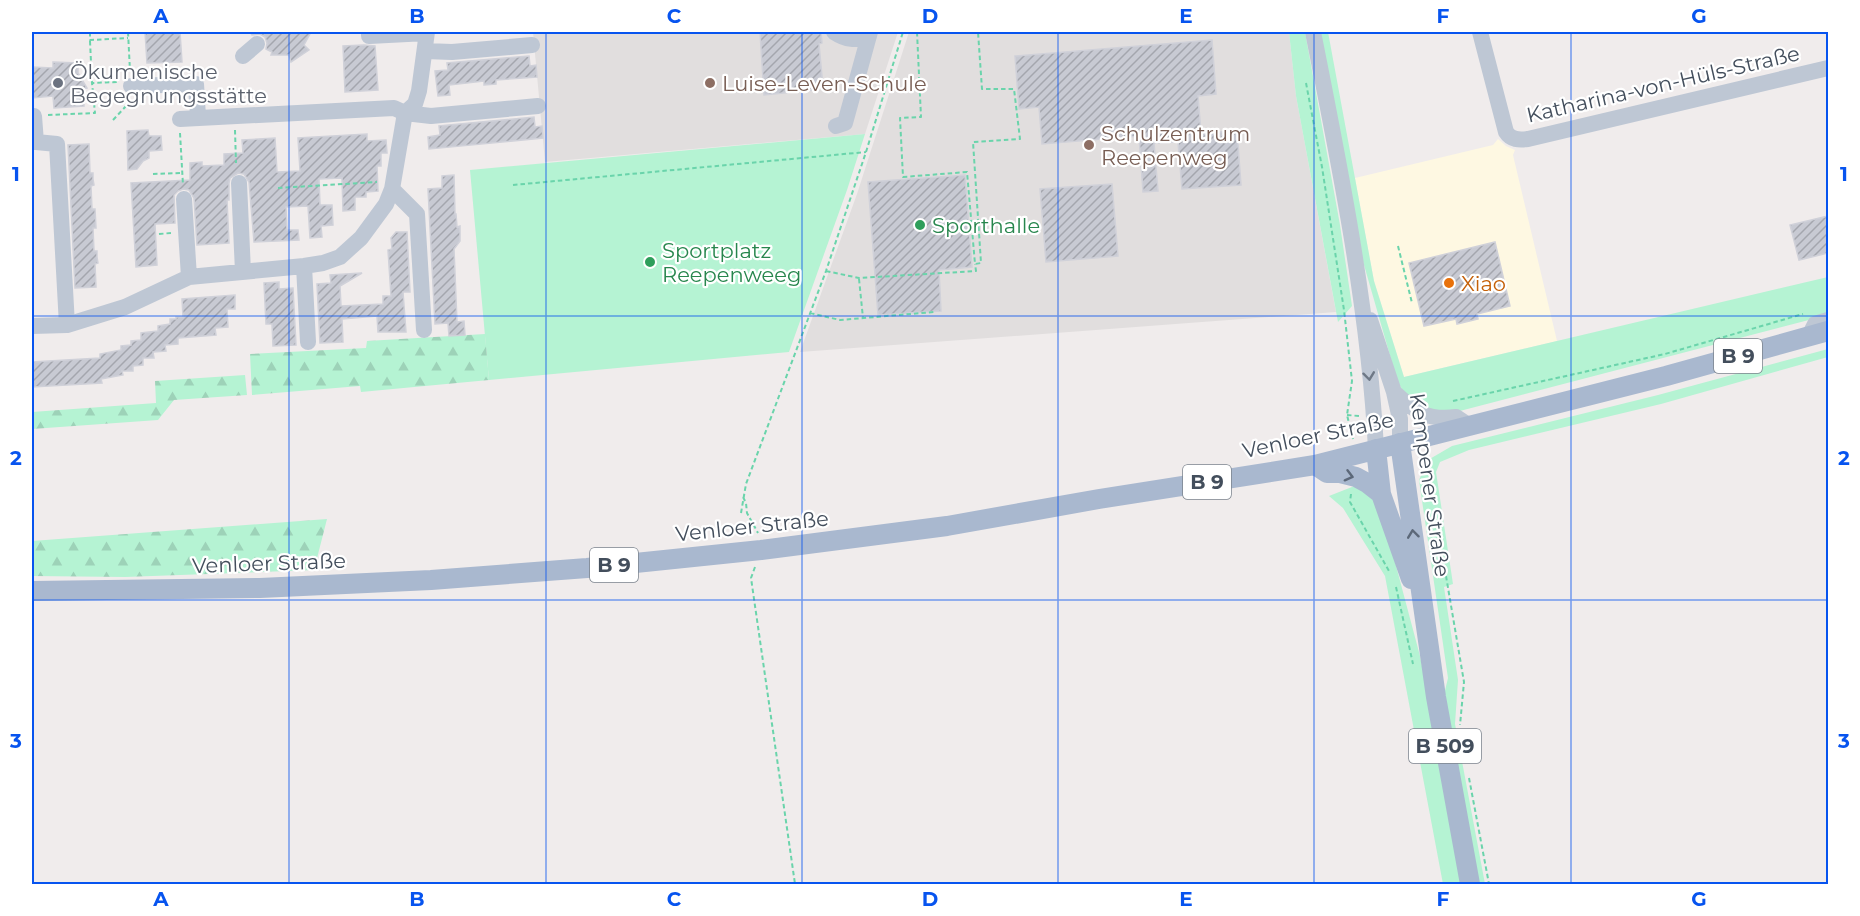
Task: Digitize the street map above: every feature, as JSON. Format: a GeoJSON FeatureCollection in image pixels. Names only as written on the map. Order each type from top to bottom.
{"type":"FeatureCollection","features":[{"type":"Feature","properties":{"kind":"main road","name":"Venloer Straße"},"geometry":{"type":"LineString","coordinates":[[32,591],[321,586],[431,580],[761,550],[947,526],[1315,465],[1666,376],[1828,331]]}},
{"type":"Feature","properties":{"kind":"main road","name":"Kempener Straße"},"geometry":{"type":"LineString","coordinates":[[1400,442],[1436,698],[1470,885]]}},
{"type":"Feature","properties":{"kind":"main road","name":"Kempener Straße"},"geometry":{"type":"LineString","coordinates":[[1376,449],[1381,494],[1424,612]]}},
{"type":"Feature","properties":{"kind":"main road"},"geometry":{"type":"LineString","coordinates":[[1315,465],[1327,473],[1356,477],[1381,494]]}},
{"type":"Feature","properties":{"kind":"street"},"geometry":{"type":"LineString","coordinates":[[32,326],[67,325],[125,307],[189,277],[304,266],[324,263],[340,257],[361,238],[386,204],[393,185],[405,113],[415,104],[419,92],[427,32],[369,36],[369,32]]}},
{"type":"Feature","properties":{"kind":"street"},"geometry":{"type":"LineString","coordinates":[[834,32],[848,39],[859,39],[870,34]]}},
{"type":"Feature","properties":{"kind":"street","name":"Kempener Straße"},"geometry":{"type":"LineString","coordinates":[[1313,32],[1335,142],[1360,297],[1376,449]]}},
{"type":"Feature","properties":{"kind":"street","name":"Katharina-von-Hüls-Straße"},"geometry":{"type":"LineString","coordinates":[[1480,32],[1506,132],[1509,137],[1518,140],[1828,68]]}},
{"type":"Feature","properties":{"kind":"street"},"geometry":{"type":"LineString","coordinates":[[836,126],[845,123],[870,34]]}},
{"type":"Feature","properties":{"kind":"street"},"geometry":{"type":"LineString","coordinates":[[243,56],[257,44]]}},
{"type":"Feature","properties":{"kind":"street"},"geometry":{"type":"LineString","coordinates":[[424,51],[452,52],[532,45]]}},
{"type":"Feature","properties":{"kind":"street"},"geometry":{"type":"LineString","coordinates":[[130,86],[196,84],[198,117]]}},
{"type":"Feature","properties":{"kind":"street"},"geometry":{"type":"LineString","coordinates":[[180,118],[394,108],[405,113],[431,116],[538,106]]}},
{"type":"Feature","properties":{"kind":"street"},"geometry":{"type":"LineString","coordinates":[[34,116],[34,142],[57,144],[67,325]]}},
{"type":"Feature","properties":{"kind":"street"},"geometry":{"type":"LineString","coordinates":[[239,183],[243,272]]}},
{"type":"Feature","properties":{"kind":"street"},"geometry":{"type":"LineString","coordinates":[[393,185],[417,213],[424,330]]}},
{"type":"Feature","properties":{"kind":"street"},"geometry":{"type":"LineString","coordinates":[[184,199],[189,277]]}},
{"type":"Feature","properties":{"kind":"street"},"geometry":{"type":"LineString","coordinates":[[304,266],[308,342]]}},
{"type":"Feature","properties":{"kind":"street","name":"Kempener Straße"},"geometry":{"type":"LineString","coordinates":[[1360,297],[1394,392],[1400,419],[1400,442]]}},
{"type":"Feature","properties":{"kind":"street"},"geometry":{"type":"LineString","coordinates":[[1809,336],[1815,324],[1828,320]]}},
{"type":"Feature","properties":{"kind":"street","name":"Venloer Straße"},"geometry":{"type":"LineString","coordinates":[[1394,392],[1420,414],[1437,418],[1456,417],[1468,425]]}},
{"type":"Feature","properties":{"kind":"path"},"geometry":{"type":"LineString","coordinates":[[34,116],[95,113],[90,32]]}},
{"type":"Feature","properties":{"kind":"path"},"geometry":{"type":"LineString","coordinates":[[113,120],[128,104],[130,86],[128,32]]}},
{"type":"Feature","properties":{"kind":"path"},"geometry":{"type":"LineString","coordinates":[[741,513],[742,497],[750,470],[825,271],[866,152],[903,32]]}},
{"type":"Feature","properties":{"kind":"path"},"geometry":{"type":"LineString","coordinates":[[825,271],[859,278],[976,271],[967,172],[903,177],[900,118],[921,117],[917,32]]}},
{"type":"Feature","properties":{"kind":"path"},"geometry":{"type":"LineString","coordinates":[[975,264],[981,263],[973,142],[1020,139],[1014,89],[982,89],[978,32]]}},
{"type":"Feature","properties":{"kind":"path"},"geometry":{"type":"LineString","coordinates":[[90,40],[128,38]]}},
{"type":"Feature","properties":{"kind":"path"},"geometry":{"type":"LineString","coordinates":[[92,83],[121,81],[130,86]]}},
{"type":"Feature","properties":{"kind":"path"},"geometry":{"type":"LineString","coordinates":[[234,116],[236,163]]}},
{"type":"Feature","properties":{"kind":"path"},"geometry":{"type":"LineString","coordinates":[[180,118],[184,199]]}},
{"type":"Feature","properties":{"kind":"path"},"geometry":{"type":"LineString","coordinates":[[513,185],[866,152]]}},
{"type":"Feature","properties":{"kind":"path"},"geometry":{"type":"LineString","coordinates":[[153,174],[183,174]]}},
{"type":"Feature","properties":{"kind":"path"},"geometry":{"type":"LineString","coordinates":[[278,188],[393,185]]}},
{"type":"Feature","properties":{"kind":"path"},"geometry":{"type":"LineString","coordinates":[[1398,246],[1412,303]]}},
{"type":"Feature","properties":{"kind":"path"},"geometry":{"type":"LineString","coordinates":[[859,278],[863,318]]}},
{"type":"Feature","properties":{"kind":"path"},"geometry":{"type":"LineString","coordinates":[[810,313],[840,320],[934,312]]}},
{"type":"Feature","properties":{"kind":"path"},"geometry":{"type":"LineString","coordinates":[[1445,402],[1665,354],[1807,314]]}},
{"type":"Feature","properties":{"kind":"path"},"geometry":{"type":"LineString","coordinates":[[1446,576],[1464,682],[1459,724]]}},
{"type":"Feature","properties":{"kind":"path"},"geometry":{"type":"LineString","coordinates":[[751,578],[795,885]]}},
{"type":"Feature","properties":{"kind":"path"},"geometry":{"type":"LineString","coordinates":[[1468,770],[1489,885]]}},
{"type":"Feature","properties":{"kind":"shaded area","name":"Luise-Leven-Schule"},"geometry":{"type":"Polygon","coordinates":[[[533,32],[898,32],[865,134],[545,162],[533,32]]]}},
{"type":"Feature","properties":{"kind":"shaded area","name":"Schulzentrum Reepenweg"},"geometry":{"type":"Polygon","coordinates":[[[909,32],[1289,32],[1296,96],[1336,312],[800,352],[857,194],[909,32]]]}},
{"type":"Feature","properties":{"kind":"shaded area"},"geometry":{"type":"Polygon","coordinates":[[[1498,139],[1515,150],[1513,155],[1557,341],[1404,377],[1374,281],[1355,178],[1493,145],[1498,139]]]}},
{"type":"Feature","properties":{"kind":"green space"},"geometry":{"type":"Polygon","coordinates":[[[1289,32],[1305,32],[1340,225],[1352,306],[1338,322],[1296,96],[1289,32]]]}},
{"type":"Feature","properties":{"kind":"green space"},"geometry":{"type":"Polygon","coordinates":[[[1319,32],[1328,32],[1374,281],[1404,377],[1828,277],[1828,315],[1456,412],[1439,414],[1406,397],[1397,380],[1360,251],[1319,32]]]}},
{"type":"Feature","properties":{"kind":"green space","name":"Sportplatz Reepenweeg"},"geometry":{"type":"Polygon","coordinates":[[[865,134],[789,352],[489,380],[470,170],[865,134]]]}},
{"type":"Feature","properties":{"kind":"green space"},"geometry":{"type":"Polygon","coordinates":[[[485,334],[489,380],[361,392],[360,386],[252,395],[250,354],[366,348],[367,341],[485,334]]]}},
{"type":"Feature","properties":{"kind":"green space"},"geometry":{"type":"Polygon","coordinates":[[[1828,349],[1828,357],[1661,404],[1469,450],[1440,462],[1436,472],[1453,584],[1444,587],[1458,680],[1455,724],[1485,884],[1477,884],[1443,699],[1448,678],[1419,480],[1428,460],[1452,446],[1658,395],[1828,349]]]}},
{"type":"Feature","properties":{"kind":"green space"},"geometry":{"type":"Polygon","coordinates":[[[245,375],[247,395],[174,400],[158,420],[32,429],[32,412],[156,403],[155,381],[245,375]]]}},
{"type":"Feature","properties":{"kind":"green space"},"geometry":{"type":"Polygon","coordinates":[[[1357,485],[1370,494],[1382,513],[1420,656],[1464,884],[1443,884],[1385,576],[1343,508],[1329,496],[1357,485]]]}},
{"type":"Feature","properties":{"kind":"green space"},"geometry":{"type":"Polygon","coordinates":[[[327,519],[314,570],[125,577],[32,576],[32,541],[327,519]]]}},
{"type":"Feature","properties":{"kind":"building"},"geometry":{"type":"Polygon","coordinates":[[[145,32],[180,32],[182,62],[147,63],[145,32]]]}},
{"type":"Feature","properties":{"kind":"building"},"geometry":{"type":"Polygon","coordinates":[[[250,32],[311,32],[304,45],[309,50],[291,62],[289,55],[271,55],[272,52],[266,49],[265,37],[260,34],[252,35],[250,32]]]}},
{"type":"Feature","properties":{"kind":"building"},"geometry":{"type":"Polygon","coordinates":[[[760,32],[821,32],[822,43],[819,44],[823,87],[764,95],[760,32]]]}},
{"type":"Feature","properties":{"kind":"building"},"geometry":{"type":"Polygon","coordinates":[[[1212,40],[1216,94],[1198,96],[1201,133],[1237,131],[1241,185],[1182,189],[1178,142],[1154,143],[1158,191],[1143,192],[1139,136],[1042,144],[1039,107],[1019,109],[1015,56],[1212,40]]]}},
{"type":"Feature","properties":{"kind":"building"},"geometry":{"type":"Polygon","coordinates":[[[343,46],[375,46],[378,90],[345,92],[343,46]]]}},
{"type":"Feature","properties":{"kind":"building"},"geometry":{"type":"Polygon","coordinates":[[[529,56],[530,66],[536,65],[537,77],[496,80],[496,84],[484,85],[484,81],[449,85],[450,95],[438,96],[435,71],[448,70],[447,63],[529,56]]]}},
{"type":"Feature","properties":{"kind":"building"},"geometry":{"type":"Polygon","coordinates":[[[53,62],[78,63],[78,73],[87,88],[83,89],[84,106],[54,108],[53,96],[32,98],[32,67],[53,68],[53,62]]]}},
{"type":"Feature","properties":{"kind":"building"},"geometry":{"type":"Polygon","coordinates":[[[534,117],[535,127],[542,126],[543,138],[429,149],[428,137],[440,135],[439,126],[534,117]]]}},
{"type":"Feature","properties":{"kind":"building"},"geometry":{"type":"Polygon","coordinates":[[[148,130],[149,136],[161,136],[162,150],[149,151],[149,158],[143,161],[137,169],[128,170],[127,131],[148,130]]]}},
{"type":"Feature","properties":{"kind":"building"},"geometry":{"type":"Polygon","coordinates":[[[367,134],[367,141],[386,140],[387,153],[381,153],[381,166],[377,166],[378,191],[366,192],[366,197],[355,197],[355,210],[343,211],[342,178],[319,179],[320,205],[332,205],[333,225],[321,226],[322,237],[310,238],[308,206],[286,207],[287,230],[298,230],[299,240],[254,242],[249,182],[244,174],[238,173],[230,178],[229,183],[229,200],[227,200],[229,243],[197,245],[194,198],[189,190],[183,189],[174,195],[175,223],[155,224],[157,265],[136,267],[131,183],[190,180],[190,163],[202,162],[202,166],[224,165],[224,154],[243,153],[242,140],[275,138],[277,172],[300,171],[298,138],[367,134]]]}},
{"type":"Feature","properties":{"kind":"building"},"geometry":{"type":"Polygon","coordinates":[[[89,144],[90,173],[93,173],[94,185],[91,186],[96,228],[93,228],[94,251],[97,251],[98,263],[95,264],[96,287],[75,288],[68,145],[89,144]]]}},
{"type":"Feature","properties":{"kind":"building"},"geometry":{"type":"Polygon","coordinates":[[[454,175],[455,214],[457,227],[460,226],[460,241],[454,249],[457,322],[464,321],[465,335],[449,336],[448,323],[435,324],[428,189],[442,188],[442,176],[454,175]]]}},
{"type":"Feature","properties":{"kind":"building","name":"Sporthalle"},"geometry":{"type":"Polygon","coordinates":[[[965,175],[972,267],[939,270],[941,311],[878,315],[868,182],[965,175]]]}},
{"type":"Feature","properties":{"kind":"building"},"geometry":{"type":"Polygon","coordinates":[[[1112,184],[1118,256],[1046,262],[1040,189],[1112,184]]]}},
{"type":"Feature","properties":{"kind":"building"},"geometry":{"type":"Polygon","coordinates":[[[1828,216],[1828,253],[1799,260],[1790,225],[1828,216]]]}},
{"type":"Feature","properties":{"kind":"building"},"geometry":{"type":"Polygon","coordinates":[[[396,232],[407,232],[410,292],[403,292],[406,332],[378,332],[377,316],[342,319],[343,342],[320,343],[317,284],[331,283],[330,275],[362,273],[340,286],[341,306],[383,304],[383,296],[391,296],[388,250],[392,249],[391,238],[396,232]]]}},
{"type":"Feature","properties":{"kind":"building"},"geometry":{"type":"Polygon","coordinates":[[[1495,242],[1510,306],[1477,314],[1478,319],[1457,324],[1456,319],[1424,326],[1409,263],[1495,242]]]}},
{"type":"Feature","properties":{"kind":"building"},"geometry":{"type":"Polygon","coordinates":[[[279,282],[279,289],[293,288],[296,345],[273,346],[272,324],[266,324],[264,283],[279,282]]]}},
{"type":"Feature","properties":{"kind":"building"},"geometry":{"type":"Polygon","coordinates":[[[235,295],[235,309],[227,309],[228,327],[215,328],[216,335],[178,338],[178,344],[165,345],[166,351],[153,352],[154,358],[143,358],[143,365],[133,366],[133,371],[122,371],[123,375],[101,379],[102,383],[32,387],[32,362],[100,358],[100,354],[121,350],[121,346],[131,345],[131,341],[141,340],[141,333],[158,331],[158,326],[170,324],[170,319],[183,317],[182,299],[235,295]]]}},
{"type":"Feature","properties":{"kind":"place","name":"Ökumenische Begegnungsstätte"},"geometry":{"type":"Point","coordinates":[58,83]}},
{"type":"Feature","properties":{"kind":"place","name":"Luise-Leven-Schule"},"geometry":{"type":"Point","coordinates":[710,83]}},
{"type":"Feature","properties":{"kind":"place","name":"Schulzentrum Reepenweg"},"geometry":{"type":"Point","coordinates":[1089,145]}},
{"type":"Feature","properties":{"kind":"place","name":"Sporthalle"},"geometry":{"type":"Point","coordinates":[920,225]}},
{"type":"Feature","properties":{"kind":"place","name":"Sportplatz Reepenweeg"},"geometry":{"type":"Point","coordinates":[650,262]}},
{"type":"Feature","properties":{"kind":"place","name":"Xiao"},"geometry":{"type":"Point","coordinates":[1449,283]}}]}
